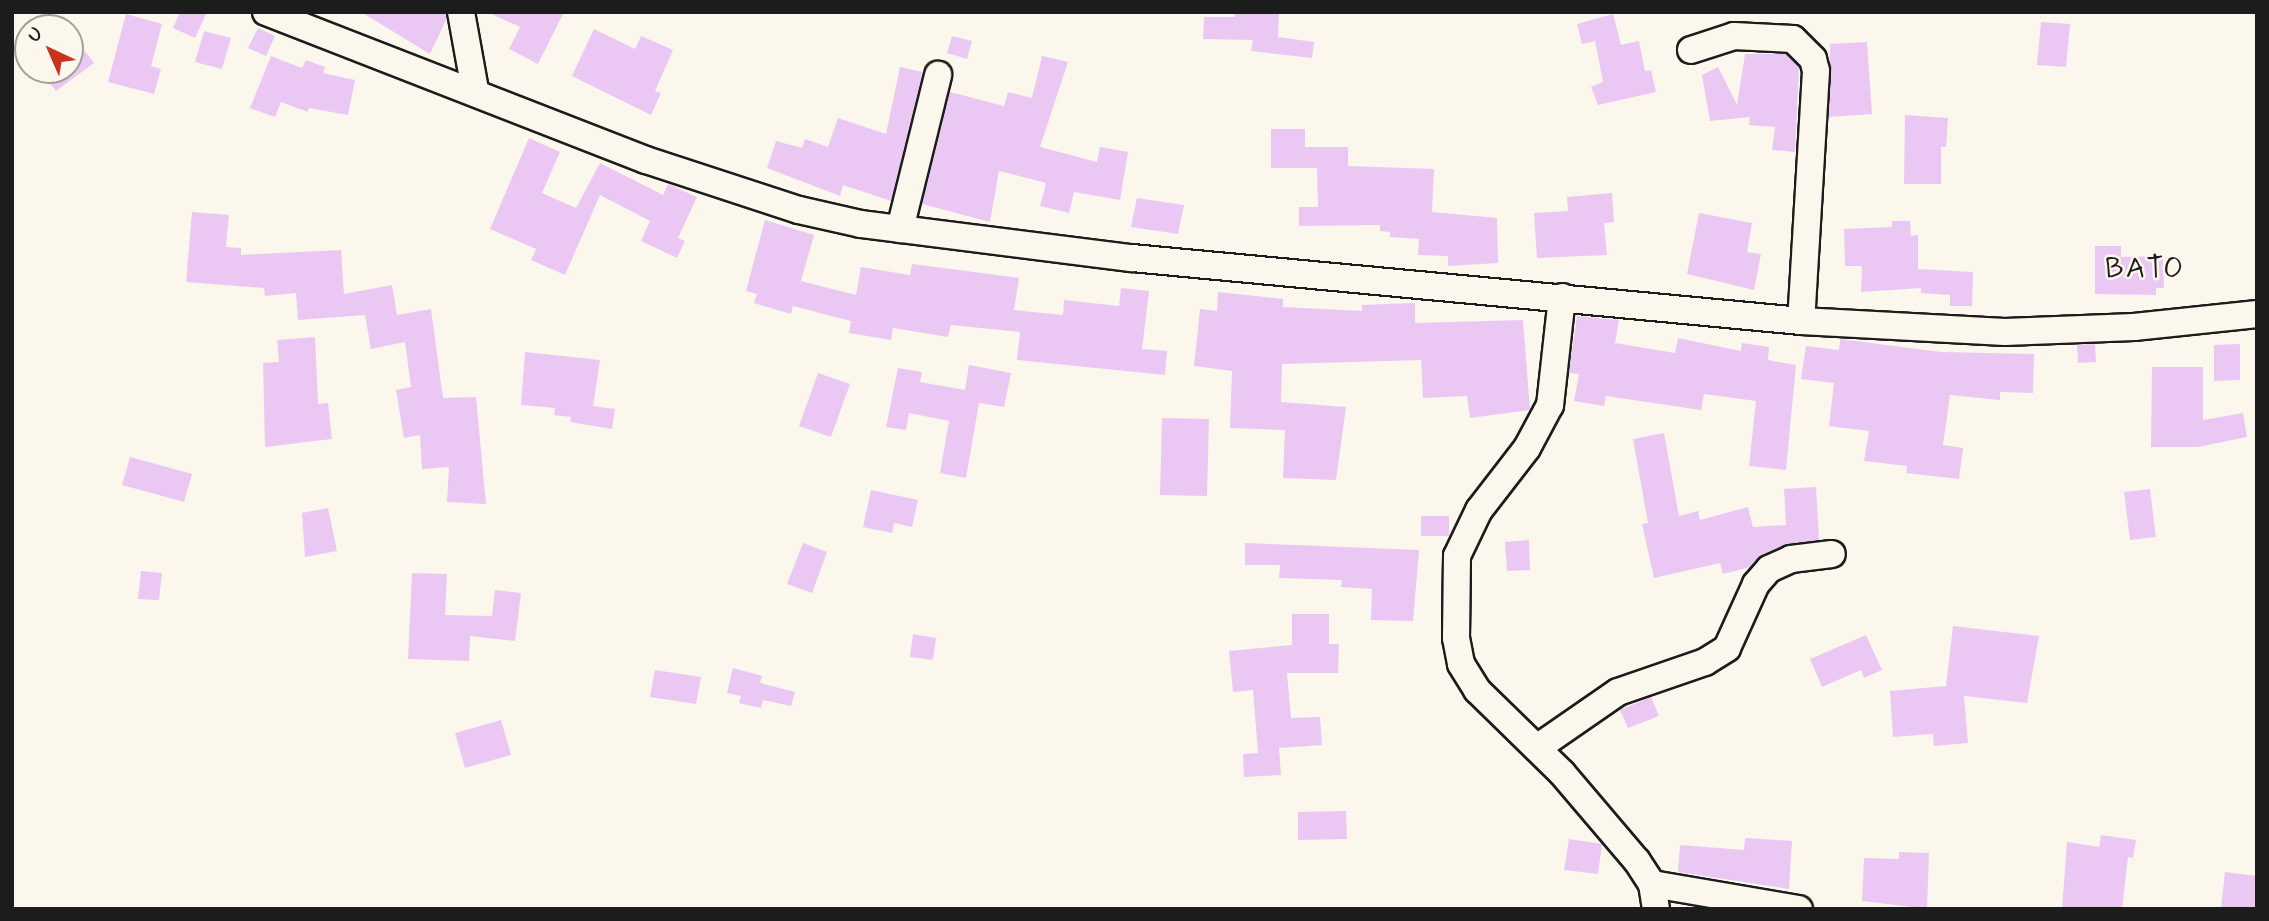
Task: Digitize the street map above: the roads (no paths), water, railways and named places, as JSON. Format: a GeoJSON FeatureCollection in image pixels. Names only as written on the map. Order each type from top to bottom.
{"type":"FeatureCollection","features":[{"type":"Feature","properties":{"kind":"street"},"geometry":{"type":"LineString","coordinates":[[266,12],[475,90],[646,160],[799,210],[900,229],[1132,258],[1801,321],[2005,332],[2134,327],[2257,314]]}},
{"type":"Feature","properties":{"kind":"street"},"geometry":{"type":"LineString","coordinates":[[461,12],[475,90]]}},
{"type":"Feature","properties":{"kind":"street"},"geometry":{"type":"LineString","coordinates":[[1691,50],[1734,36],[1793,39],[1813,59],[1816,71],[1801,321]]}},
{"type":"Feature","properties":{"kind":"street"},"geometry":{"type":"LineString","coordinates":[[900,229],[938,75]]}},
{"type":"Feature","properties":{"kind":"street"},"geometry":{"type":"LineString","coordinates":[[1562,297],[1550,405],[1527,448],[1479,510],[1457,556],[1456,638],[1461,664],[1477,690],[1584,797],[1654,896],[1799,909]]}},
{"type":"Feature","properties":{"kind":"street"},"geometry":{"type":"LineString","coordinates":[[1537,748],[1618,692],[1705,662],[1727,648],[1756,584],[1769,569],[1791,559],[1832,554]]}},
{"type":"Feature","properties":{"kind":"district","name":"BATO"},"geometry":{"type":"Point","coordinates":[2145,269]}}]}
